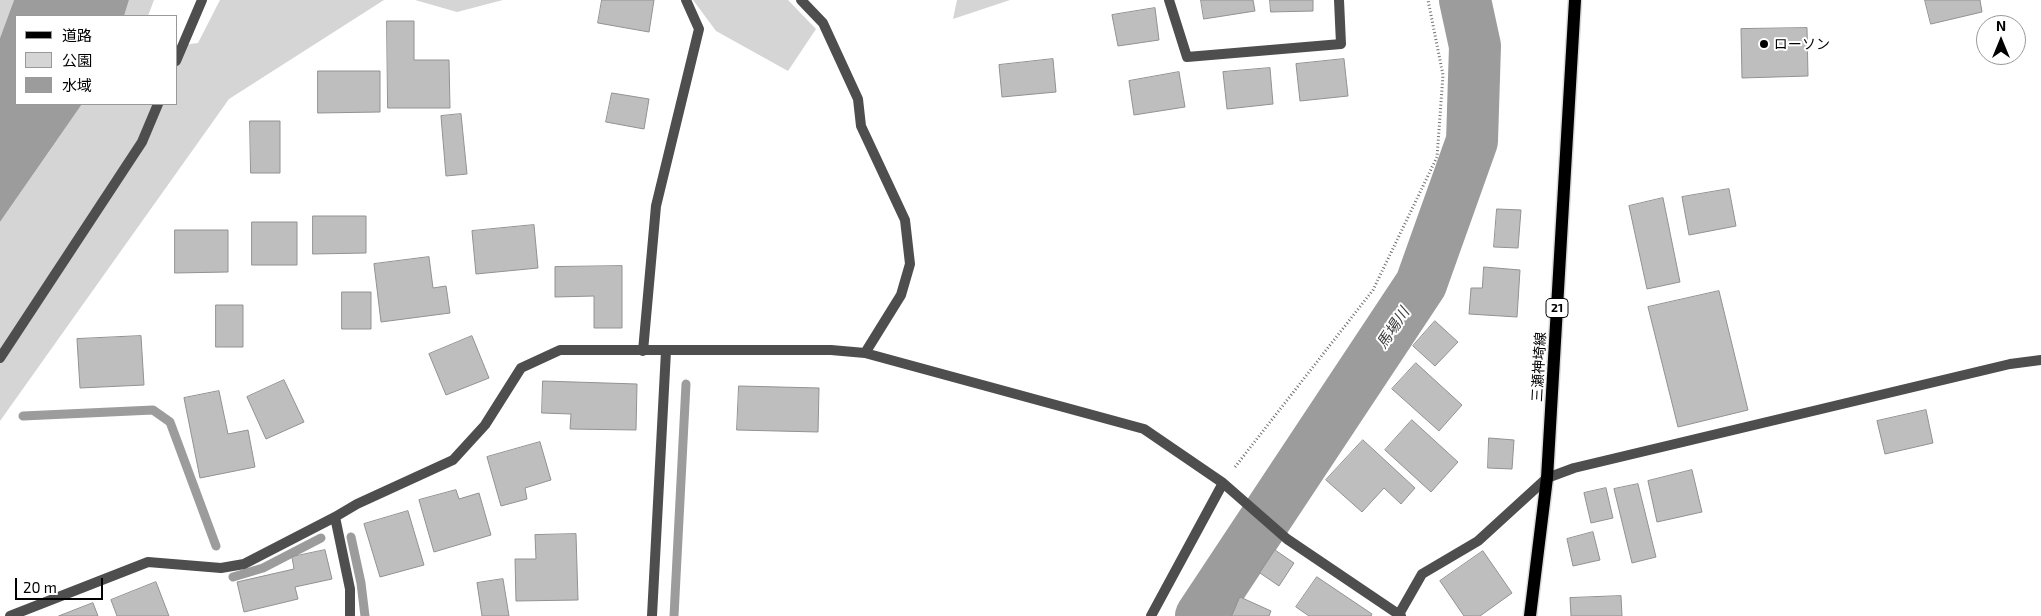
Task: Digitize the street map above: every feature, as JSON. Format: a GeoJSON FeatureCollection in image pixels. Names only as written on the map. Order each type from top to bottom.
{"type":"FeatureCollection","features":[{"type":"Feature","properties":{"kind":"main road","name":"三瀬神埼線"},"geometry":{"type":"LineString","coordinates":[[1530,616],[1547,478],[1575,0]]}},
{"type":"Feature","properties":{"kind":"street"},"geometry":{"type":"LineString","coordinates":[[178,56],[202,0]]}},
{"type":"Feature","properties":{"kind":"street"},"geometry":{"type":"LineString","coordinates":[[643,351],[656,206],[699,28],[686,0]]}},
{"type":"Feature","properties":{"kind":"street"},"geometry":{"type":"LineString","coordinates":[[801,0],[823,23],[858,100],[861,126],[906,220],[910,264],[901,295],[864,353]]}},
{"type":"Feature","properties":{"kind":"street"},"geometry":{"type":"LineString","coordinates":[[1169,0],[1187,58],[1340,44],[1339,0]]}},
{"type":"Feature","properties":{"kind":"street"},"geometry":{"type":"LineString","coordinates":[[0,358],[142,142],[158,105]]}},
{"type":"Feature","properties":{"kind":"street"},"geometry":{"type":"LineString","coordinates":[[10,616],[148,562],[221,568],[244,564],[336,517],[356,504],[453,460],[485,425],[521,368],[560,350],[830,350],[864,353],[1144,428],[1223,483],[1287,539],[1399,616],[1422,574],[1478,541],[1547,478],[1574,468],[1773,420],[2010,364],[2041,360]]}},
{"type":"Feature","properties":{"kind":"street"},"geometry":{"type":"LineString","coordinates":[[652,616],[666,351]]}},
{"type":"Feature","properties":{"kind":"street"},"geometry":{"type":"LineString","coordinates":[[1152,616],[1223,483]]}},
{"type":"Feature","properties":{"kind":"street"},"geometry":{"type":"LineString","coordinates":[[336,517],[350,589],[350,616]]}},
{"type":"Feature","properties":{"kind":"path"},"geometry":{"type":"LineString","coordinates":[[1223,483],[1372,290],[1436,157],[1443,75],[1428,0]]}},
{"type":"Feature","properties":{"kind":"green space"},"geometry":{"type":"Polygon","coordinates":[[[0,0],[14,0],[0,38],[0,0]]]}},
{"type":"Feature","properties":{"kind":"green space"},"geometry":{"type":"Polygon","coordinates":[[[129,0],[154,0],[148,15],[124,15],[129,0]]]}},
{"type":"Feature","properties":{"kind":"green space"},"geometry":{"type":"Polygon","coordinates":[[[220,0],[384,0],[229,99],[0,421],[0,222],[81,105],[178,105],[178,46],[198,43],[220,0]]]}},
{"type":"Feature","properties":{"kind":"green space"},"geometry":{"type":"Polygon","coordinates":[[[415,0],[503,0],[457,12],[415,0]]]}},
{"type":"Feature","properties":{"kind":"green space"},"geometry":{"type":"Polygon","coordinates":[[[693,0],[788,0],[816,29],[788,71],[716,31],[693,0]]]}},
{"type":"Feature","properties":{"kind":"green space"},"geometry":{"type":"Polygon","coordinates":[[[957,0],[1010,0],[953,19],[957,0]]]}},
{"type":"Feature","properties":{"kind":"water"},"geometry":{"type":"Polygon","coordinates":[[[14,0],[129,0],[124,15],[15,15],[15,105],[81,105],[0,222],[0,38],[14,0]]]}},
{"type":"Feature","properties":{"kind":"building"},"geometry":{"type":"Polygon","coordinates":[[[602,0],[654,0],[649,32],[598,23],[602,0]]]}},
{"type":"Feature","properties":{"kind":"building"},"geometry":{"type":"Polygon","coordinates":[[[1201,0],[1253,0],[1255,11],[1204,19],[1201,0]]]}},
{"type":"Feature","properties":{"kind":"building"},"geometry":{"type":"Polygon","coordinates":[[[1270,0],[1313,0],[1313,11],[1271,12],[1270,0]]]}},
{"type":"Feature","properties":{"kind":"building"},"geometry":{"type":"Polygon","coordinates":[[[1925,0],[1980,0],[1982,12],[1931,24],[1925,0]]]}},
{"type":"Feature","properties":{"kind":"building"},"geometry":{"type":"Polygon","coordinates":[[[1155,8],[1159,40],[1118,46],[1112,15],[1155,8]]]}},
{"type":"Feature","properties":{"kind":"building"},"geometry":{"type":"Polygon","coordinates":[[[387,21],[414,21],[414,60],[449,60],[450,108],[388,108],[387,21]]]}},
{"type":"Feature","properties":{"kind":"building"},"geometry":{"type":"Polygon","coordinates":[[[1807,28],[1808,76],[1742,78],[1741,29],[1807,28]]]}},
{"type":"Feature","properties":{"kind":"building"},"geometry":{"type":"Polygon","coordinates":[[[1053,59],[1056,92],[1002,97],[999,65],[1053,59]]]}},
{"type":"Feature","properties":{"kind":"building"},"geometry":{"type":"Polygon","coordinates":[[[1344,59],[1348,96],[1300,101],[1296,64],[1344,59]]]}},
{"type":"Feature","properties":{"kind":"building"},"geometry":{"type":"Polygon","coordinates":[[[1270,68],[1273,104],[1227,109],[1223,72],[1270,68]]]}},
{"type":"Feature","properties":{"kind":"building"},"geometry":{"type":"Polygon","coordinates":[[[318,71],[380,71],[380,112],[318,113],[318,71]]]}},
{"type":"Feature","properties":{"kind":"building"},"geometry":{"type":"Polygon","coordinates":[[[1179,72],[1185,107],[1134,115],[1129,81],[1179,72]]]}},
{"type":"Feature","properties":{"kind":"building"},"geometry":{"type":"Polygon","coordinates":[[[612,93],[649,99],[644,129],[606,122],[612,93]]]}},
{"type":"Feature","properties":{"kind":"building"},"geometry":{"type":"Polygon","coordinates":[[[461,114],[467,174],[446,176],[441,116],[461,114]]]}},
{"type":"Feature","properties":{"kind":"building"},"geometry":{"type":"Polygon","coordinates":[[[250,121],[280,121],[280,173],[251,173],[250,121]]]}},
{"type":"Feature","properties":{"kind":"building"},"geometry":{"type":"Polygon","coordinates":[[[1729,189],[1736,226],[1689,235],[1682,197],[1729,189]]]}},
{"type":"Feature","properties":{"kind":"building"},"geometry":{"type":"Polygon","coordinates":[[[1663,198],[1680,282],[1647,289],[1629,206],[1663,198]]]}},
{"type":"Feature","properties":{"kind":"building"},"geometry":{"type":"Polygon","coordinates":[[[1497,209],[1521,210],[1518,248],[1494,247],[1497,209]]]}},
{"type":"Feature","properties":{"kind":"building"},"geometry":{"type":"Polygon","coordinates":[[[313,216],[366,216],[366,253],[313,254],[313,216]]]}},
{"type":"Feature","properties":{"kind":"building"},"geometry":{"type":"Polygon","coordinates":[[[252,222],[297,222],[297,265],[252,265],[252,222]]]}},
{"type":"Feature","properties":{"kind":"building"},"geometry":{"type":"Polygon","coordinates":[[[534,225],[538,268],[476,274],[472,231],[534,225]]]}},
{"type":"Feature","properties":{"kind":"building"},"geometry":{"type":"Polygon","coordinates":[[[175,230],[228,230],[228,272],[175,273],[175,230]]]}},
{"type":"Feature","properties":{"kind":"building"},"geometry":{"type":"Polygon","coordinates":[[[429,257],[433,288],[446,286],[450,313],[381,322],[374,264],[429,257]]]}},
{"type":"Feature","properties":{"kind":"building"},"geometry":{"type":"Polygon","coordinates":[[[622,266],[622,328],[594,328],[594,296],[555,297],[555,267],[622,266]]]}},
{"type":"Feature","properties":{"kind":"building"},"geometry":{"type":"Polygon","coordinates":[[[1484,267],[1520,270],[1517,317],[1469,314],[1471,288],[1482,288],[1484,267]]]}},
{"type":"Feature","properties":{"kind":"building"},"geometry":{"type":"Polygon","coordinates":[[[1719,291],[1748,410],[1678,427],[1648,307],[1719,291]]]}},
{"type":"Feature","properties":{"kind":"building"},"geometry":{"type":"Polygon","coordinates":[[[342,292],[371,292],[371,329],[342,329],[342,292]]]}},
{"type":"Feature","properties":{"kind":"building"},"geometry":{"type":"Polygon","coordinates":[[[216,305],[243,305],[243,347],[216,347],[216,305]]]}},
{"type":"Feature","properties":{"kind":"building"},"geometry":{"type":"Polygon","coordinates":[[[1435,321],[1458,342],[1435,366],[1413,346],[1435,321]]]}},
{"type":"Feature","properties":{"kind":"building"},"geometry":{"type":"Polygon","coordinates":[[[141,336],[144,385],[80,388],[77,339],[141,336]]]}},
{"type":"Feature","properties":{"kind":"building"},"geometry":{"type":"Polygon","coordinates":[[[472,336],[489,378],[446,395],[429,354],[472,336]]]}},
{"type":"Feature","properties":{"kind":"building"},"geometry":{"type":"Polygon","coordinates":[[[1416,363],[1462,405],[1439,431],[1392,389],[1416,363]]]}},
{"type":"Feature","properties":{"kind":"building"},"geometry":{"type":"Polygon","coordinates":[[[284,380],[304,422],[266,439],[247,397],[284,380]]]}},
{"type":"Feature","properties":{"kind":"building"},"geometry":{"type":"Polygon","coordinates":[[[543,381],[637,384],[636,430],[570,429],[571,414],[542,413],[543,381]]]}},
{"type":"Feature","properties":{"kind":"building"},"geometry":{"type":"Polygon","coordinates":[[[739,386],[819,388],[818,432],[737,430],[739,386]]]}},
{"type":"Feature","properties":{"kind":"building"},"geometry":{"type":"Polygon","coordinates":[[[219,391],[228,434],[248,430],[255,467],[200,478],[184,398],[219,391]]]}},
{"type":"Feature","properties":{"kind":"building"},"geometry":{"type":"Polygon","coordinates":[[[1926,410],[1933,443],[1885,454],[1877,421],[1926,410]]]}},
{"type":"Feature","properties":{"kind":"building"},"geometry":{"type":"Polygon","coordinates":[[[1412,420],[1458,462],[1431,492],[1385,450],[1412,420]]]}},
{"type":"Feature","properties":{"kind":"building"},"geometry":{"type":"Polygon","coordinates":[[[1489,438],[1514,440],[1512,469],[1488,468],[1489,438]]]}},
{"type":"Feature","properties":{"kind":"building"},"geometry":{"type":"Polygon","coordinates":[[[1363,440],[1415,488],[1401,504],[1384,488],[1362,512],[1326,480],[1363,440]]]}},
{"type":"Feature","properties":{"kind":"building"},"geometry":{"type":"Polygon","coordinates":[[[540,442],[551,480],[525,488],[527,499],[501,506],[487,457],[540,442]]]}},
{"type":"Feature","properties":{"kind":"building"},"geometry":{"type":"Polygon","coordinates":[[[1692,470],[1702,512],[1657,522],[1648,481],[1692,470]]]}},
{"type":"Feature","properties":{"kind":"building"},"geometry":{"type":"Polygon","coordinates":[[[1638,484],[1656,557],[1632,563],[1614,489],[1638,484]]]}},
{"type":"Feature","properties":{"kind":"building"},"geometry":{"type":"Polygon","coordinates":[[[1606,488],[1613,518],[1591,523],[1584,493],[1606,488]]]}},
{"type":"Feature","properties":{"kind":"building"},"geometry":{"type":"Polygon","coordinates":[[[456,490],[459,499],[479,493],[491,535],[434,552],[419,500],[456,490]]]}},
{"type":"Feature","properties":{"kind":"building"},"geometry":{"type":"Polygon","coordinates":[[[408,511],[424,565],[380,577],[364,524],[408,511]]]}},
{"type":"Feature","properties":{"kind":"building"},"geometry":{"type":"Polygon","coordinates":[[[1593,532],[1600,560],[1573,566],[1567,539],[1593,532]]]}},
{"type":"Feature","properties":{"kind":"building"},"geometry":{"type":"Polygon","coordinates":[[[576,534],[578,600],[516,601],[515,559],[536,559],[535,535],[576,534]]]}},
{"type":"Feature","properties":{"kind":"building"},"geometry":{"type":"Polygon","coordinates":[[[325,550],[332,579],[295,587],[298,599],[244,612],[237,582],[294,569],[292,557],[325,550]]]}},
{"type":"Feature","properties":{"kind":"building"},"geometry":{"type":"Polygon","coordinates":[[[1275,550],[1294,563],[1279,586],[1260,573],[1275,550]]]}},
{"type":"Feature","properties":{"kind":"building"},"geometry":{"type":"Polygon","coordinates":[[[1483,551],[1512,593],[1480,616],[1464,616],[1440,581],[1483,551]]]}},
{"type":"Feature","properties":{"kind":"building"},"geometry":{"type":"Polygon","coordinates":[[[1317,577],[1372,614],[1371,616],[1309,616],[1296,607],[1317,577]]]}},
{"type":"Feature","properties":{"kind":"building"},"geometry":{"type":"Polygon","coordinates":[[[503,579],[509,616],[482,616],[477,583],[503,579]]]}},
{"type":"Feature","properties":{"kind":"building"},"geometry":{"type":"Polygon","coordinates":[[[156,582],[169,616],[117,616],[111,600],[156,582]]]}},
{"type":"Feature","properties":{"kind":"building"},"geometry":{"type":"Polygon","coordinates":[[[1621,596],[1622,616],[1571,616],[1570,598],[1621,596]]]}},
{"type":"Feature","properties":{"kind":"building"},"geometry":{"type":"Polygon","coordinates":[[[1240,597],[1271,611],[1269,616],[1232,616],[1240,597]]]}},
{"type":"Feature","properties":{"kind":"building"},"geometry":{"type":"Polygon","coordinates":[[[93,603],[98,616],[59,616],[93,603]]]}},
{"type":"Feature","properties":{"kind":"waterway","name":"馬場川"},"geometry":{"type":"LineString","coordinates":[[1201,616],[1421,284],[1472,141],[1475,46],[1465,0]]}},
{"type":"Feature","properties":{"kind":"waterway"},"geometry":{"type":"LineString","coordinates":[[674,616],[686,384]]}},
{"type":"Feature","properties":{"kind":"waterway"},"geometry":{"type":"LineString","coordinates":[[23,416],[153,410],[170,422],[216,546]]}},
{"type":"Feature","properties":{"kind":"waterway"},"geometry":{"type":"LineString","coordinates":[[351,537],[361,583],[365,616]]}},
{"type":"Feature","properties":{"kind":"waterway"},"geometry":{"type":"LineString","coordinates":[[233,577],[263,568],[321,538]]}},
{"type":"Feature","properties":{"kind":"place","name":"ローソン"},"geometry":{"type":"Point","coordinates":[1764,44]}}]}
